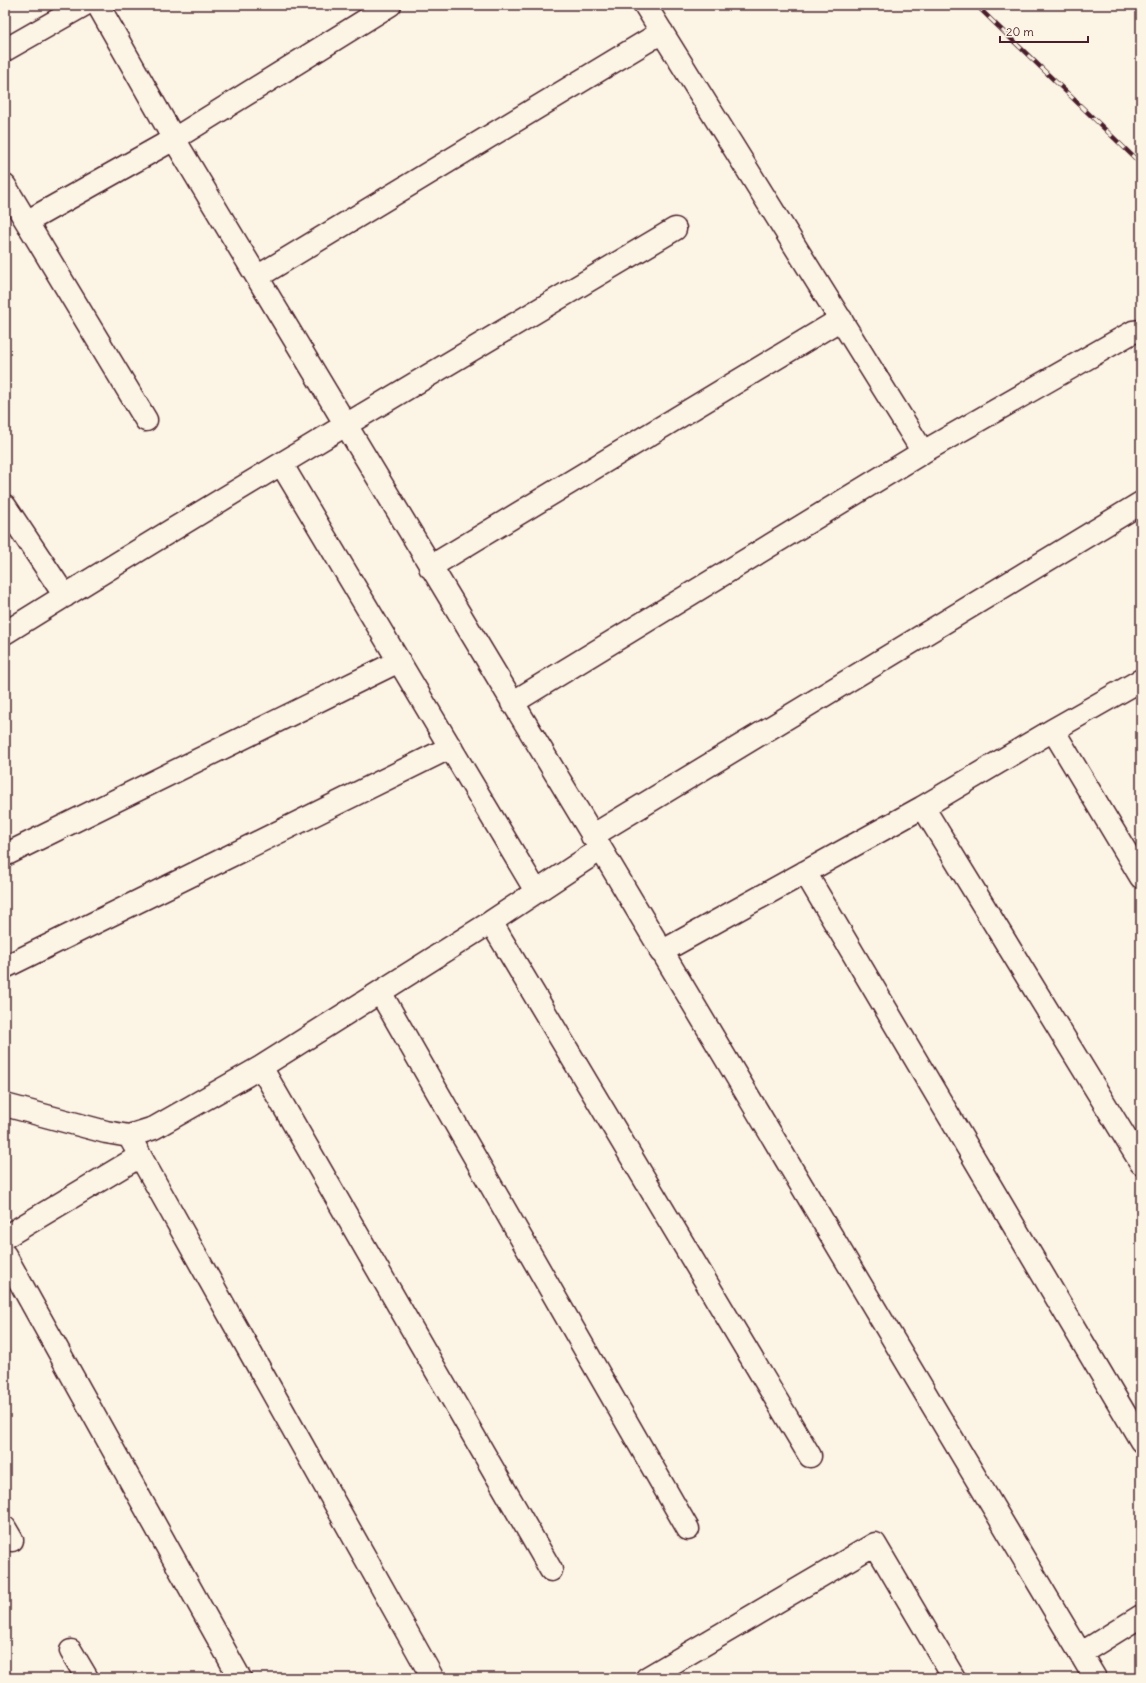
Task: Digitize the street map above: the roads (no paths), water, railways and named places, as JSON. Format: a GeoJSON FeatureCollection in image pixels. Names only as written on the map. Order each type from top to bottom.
{"type":"FeatureCollection","features":[{"type":"Feature","properties":{"kind":"street"},"geometry":{"type":"LineString","coordinates":[[5,50],[84,5]]}},
{"type":"Feature","properties":{"kind":"street"},"geometry":{"type":"LineString","coordinates":[[98,5],[174,139],[1095,1678]]}},
{"type":"Feature","properties":{"kind":"street"},"geometry":{"type":"LineString","coordinates":[[28,222],[174,139],[390,5]]}},
{"type":"Feature","properties":{"kind":"street"},"geometry":{"type":"LineString","coordinates":[[645,5],[923,452]]}},
{"type":"Feature","properties":{"kind":"street"},"geometry":{"type":"LineString","coordinates":[[257,277],[662,32]]}},
{"type":"Feature","properties":{"kind":"street"},"geometry":{"type":"LineString","coordinates":[[5,186],[146,420]]}},
{"type":"Feature","properties":{"kind":"street"},"geometry":{"type":"LineString","coordinates":[[5,633],[282,465],[345,424],[676,229]]}},
{"type":"Feature","properties":{"kind":"street"},"geometry":{"type":"LineString","coordinates":[[430,567],[841,319]]}},
{"type":"Feature","properties":{"kind":"street"},"geometry":{"type":"LineString","coordinates":[[512,703],[923,452],[1133,332],[1141,331]]}},
{"type":"Feature","properties":{"kind":"street"},"geometry":{"type":"LineString","coordinates":[[282,465],[536,891]]}},
{"type":"Feature","properties":{"kind":"street"},"geometry":{"type":"LineString","coordinates":[[5,1105],[106,1132],[129,1136],[154,1128],[261,1067],[491,922],[536,891],[596,843],[1141,504]]}},
{"type":"Feature","properties":{"kind":"street"},"geometry":{"type":"LineString","coordinates":[[5,506],[65,596]]}},
{"type":"Feature","properties":{"kind":"street"},"geometry":{"type":"LineString","coordinates":[[5,855],[400,661]]}},
{"type":"Feature","properties":{"kind":"street"},"geometry":{"type":"LineString","coordinates":[[661,952],[923,807],[1053,730],[1139,687]]}},
{"type":"Feature","properties":{"kind":"street"},"geometry":{"type":"LineString","coordinates":[[1053,730],[1141,877]]}},
{"type":"Feature","properties":{"kind":"street"},"geometry":{"type":"LineString","coordinates":[[5,967],[451,747]]}},
{"type":"Feature","properties":{"kind":"street"},"geometry":{"type":"LineString","coordinates":[[923,807],[1141,1163]]}},
{"type":"Feature","properties":{"kind":"street"},"geometry":{"type":"LineString","coordinates":[[806,872],[1141,1441]]}},
{"type":"Feature","properties":{"kind":"street"},"geometry":{"type":"LineString","coordinates":[[491,922],[810,1456]]}},
{"type":"Feature","properties":{"kind":"street"},"geometry":{"type":"LineString","coordinates":[[380,992],[688,1529]]}},
{"type":"Feature","properties":{"kind":"street"},"geometry":{"type":"LineString","coordinates":[[261,1067],[551,1570]]}},
{"type":"Feature","properties":{"kind":"street"},"geometry":{"type":"LineString","coordinates":[[129,1136],[431,1675]]}},
{"type":"Feature","properties":{"kind":"street"},"geometry":{"type":"LineString","coordinates":[[5,1237],[140,1156]]}},
{"type":"Feature","properties":{"kind":"street"},"geometry":{"type":"LineString","coordinates":[[5,1255],[240,1678]]}},
{"type":"Feature","properties":{"kind":"street"},"geometry":{"type":"LineString","coordinates":[[647,1678],[875,1544],[954,1678]]}},
{"type":"Feature","properties":{"kind":"street"},"geometry":{"type":"LineString","coordinates":[[1080,1654],[1141,1616]]}},
{"type":"Feature","properties":{"kind":"street"},"geometry":{"type":"LineString","coordinates":[[71,1651],[87,1678]]}},
{"type":"Feature","properties":{"kind":"railway"},"geometry":{"type":"LineString","coordinates":[[976,5],[1141,164]]}}]}
